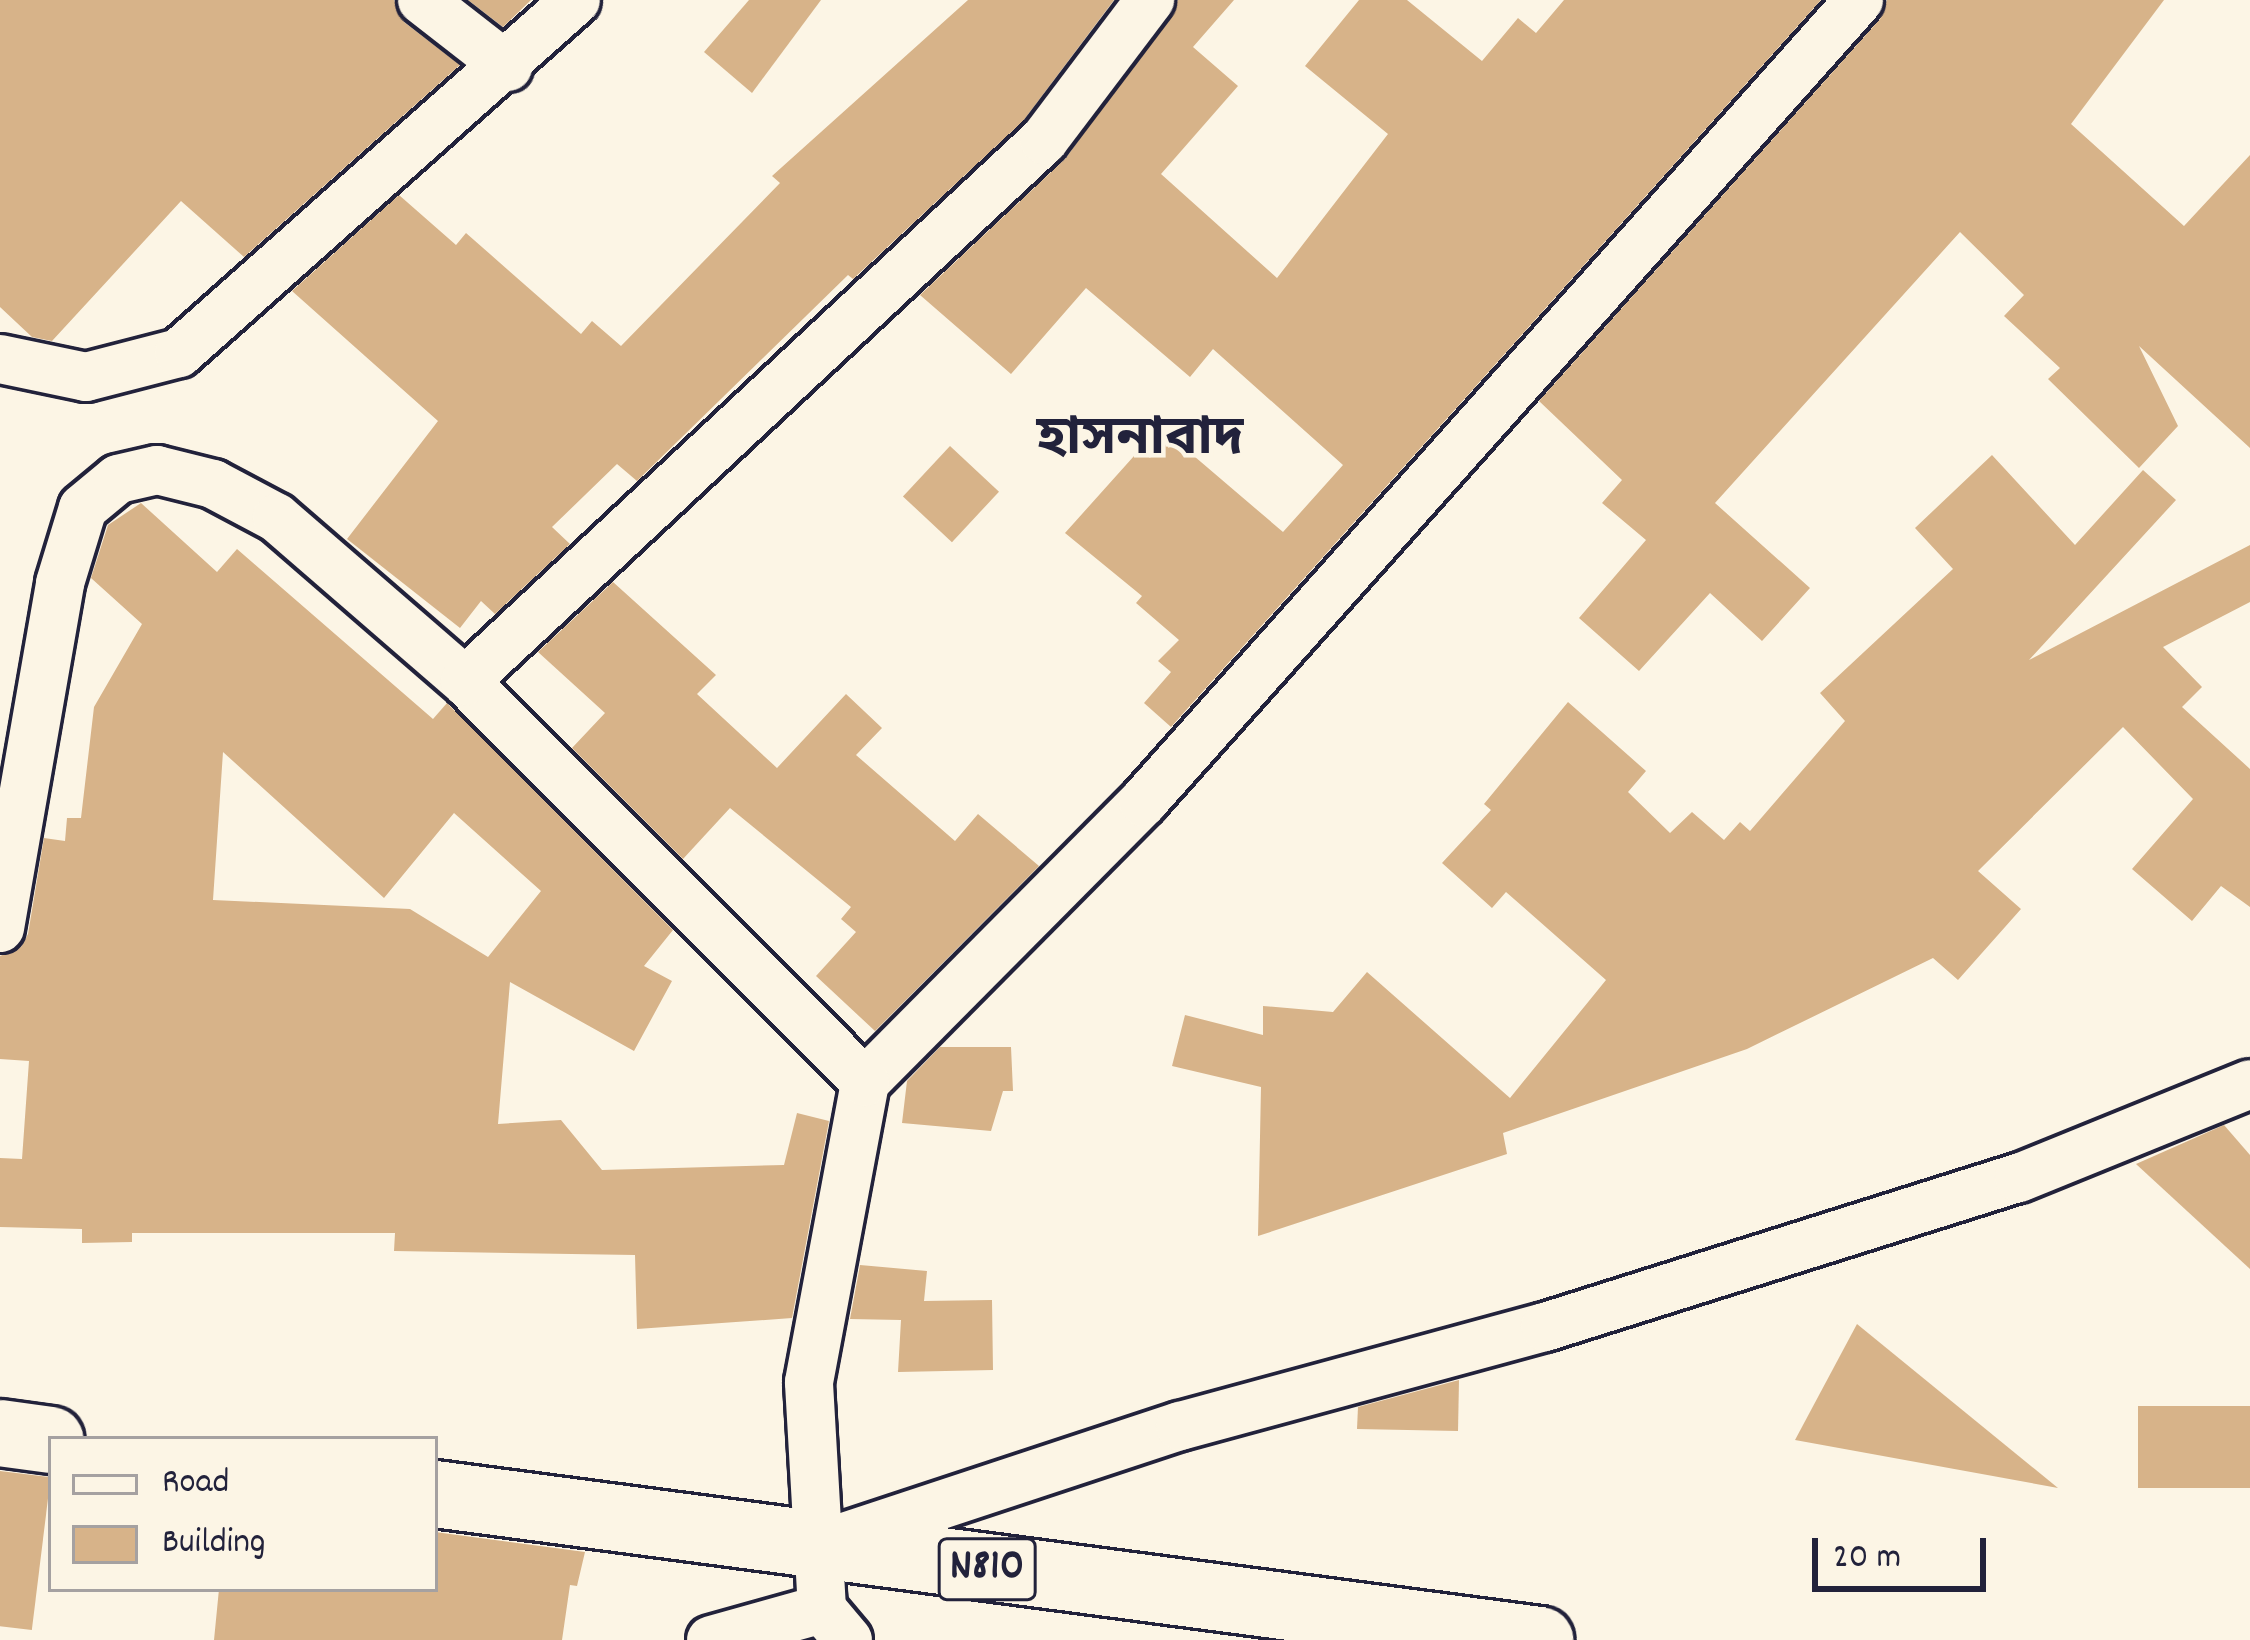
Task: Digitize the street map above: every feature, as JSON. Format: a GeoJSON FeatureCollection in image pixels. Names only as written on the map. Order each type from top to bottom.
{"type":"FeatureCollection","features":[{"type":"Feature","properties":{"kind":"highway"},"geometry":{"type":"LineString","coordinates":[[0,1433],[48,1440]]}},
{"type":"Feature","properties":{"kind":"highway","name":"N810"},"geometry":{"type":"LineString","coordinates":[[438,1495],[828,1599],[1540,1640]]}},
{"type":"Feature","properties":{"kind":"street"},"geometry":{"type":"LineString","coordinates":[[422,0],[508,67]]}},
{"type":"Feature","properties":{"kind":"street"},"geometry":{"type":"LineString","coordinates":[[0,359],[86,377],[179,353],[508,67],[576,0]]}},
{"type":"Feature","properties":{"kind":"street"},"geometry":{"type":"LineString","coordinates":[[465,681],[1045,140],[1150,0]]}},
{"type":"Feature","properties":{"kind":"street"},"geometry":{"type":"LineString","coordinates":[[828,1599],[809,1382],[865,1082],[1143,802],[1859,0]]}},
{"type":"Feature","properties":{"kind":"street"},"geometry":{"type":"LineString","coordinates":[[0,928],[60,583],[82,508],[118,479],[157,470],[213,484],[277,518],[465,681],[865,1082]]}},
{"type":"Feature","properties":{"kind":"street"},"geometry":{"type":"LineString","coordinates":[[711,1640],[828,1599],[1180,1426],[1545,1327],[2019,1178],[2250,1084]]}},
{"type":"Feature","properties":{"kind":"building"},"geometry":{"type":"Polygon","coordinates":[[[0,0],[394,0],[404,22],[460,65],[244,257],[181,201],[52,341],[32,337],[0,307],[0,0]]]}},
{"type":"Feature","properties":{"kind":"building"},"geometry":{"type":"Polygon","coordinates":[[[468,0],[531,0],[503,27],[468,0]]]}},
{"type":"Feature","properties":{"kind":"building"},"geometry":{"type":"Polygon","coordinates":[[[749,0],[821,0],[752,93],[704,52],[749,0]]]}},
{"type":"Feature","properties":{"kind":"building"},"geometry":{"type":"Polygon","coordinates":[[[968,0],[1114,0],[1023,121],[853,279],[848,275],[637,481],[617,464],[552,527],[570,544],[495,614],[481,601],[460,628],[347,539],[438,421],[292,291],[399,195],[456,245],[466,233],[581,334],[592,321],[621,346],[780,183],[772,176],[968,0]]]}},
{"type":"Feature","properties":{"kind":"building"},"geometry":{"type":"Polygon","coordinates":[[[1178,0],[1234,0],[1193,47],[1238,86],[1161,174],[1277,278],[1388,134],[1305,66],[1359,0],[1407,0],[1482,61],[1518,18],[1536,33],[1564,0],[1821,0],[1171,727],[1144,703],[1171,672],[1158,661],[1179,640],[1136,603],[1142,596],[1065,533],[1160,427],[1283,532],[1343,465],[1213,349],[1190,377],[1086,288],[1011,374],[920,295],[1066,158],[1178,0]]]}},
{"type":"Feature","properties":{"kind":"building"},"geometry":{"type":"Polygon","coordinates":[[[1887,0],[2164,0],[2071,124],[2184,226],[2250,155],[2250,448],[2139,346],[2178,426],[2139,468],[2048,379],[2060,368],[2004,316],[2024,295],[1960,232],[1715,503],[1810,588],[1762,641],[1710,593],[1639,671],[1579,618],[1646,540],[1602,503],[1622,480],[1539,401],[1880,19],[1887,0]]]}},
{"type":"Feature","properties":{"kind":"building"},"geometry":{"type":"Polygon","coordinates":[[[950,446],[999,492],[952,542],[903,496],[950,446]]]}},
{"type":"Feature","properties":{"kind":"building"},"geometry":{"type":"Polygon","coordinates":[[[1992,455],[2075,545],[2143,470],[2176,500],[2029,660],[2250,545],[2250,602],[2163,647],[2202,687],[2182,707],[2250,769],[2250,907],[2221,886],[2192,921],[2132,869],[2193,799],[2123,727],[1978,871],[2021,909],[1958,980],[1933,958],[1747,1049],[1503,1133],[1507,1154],[1258,1236],[1261,1087],[1172,1066],[1185,1015],[1263,1035],[1263,1006],[1333,1012],[1367,972],[1510,1098],[1606,980],[1506,892],[1492,908],[1442,863],[1491,810],[1484,804],[1568,702],[1646,771],[1628,792],[1670,833],[1692,812],[1724,840],[1740,822],[1750,831],[1845,721],[1820,693],[1953,569],[1915,528],[1992,455]]]}},
{"type":"Feature","properties":{"kind":"building"},"geometry":{"type":"Polygon","coordinates":[[[141,503],[217,572],[237,549],[433,719],[447,703],[673,930],[644,966],[672,981],[634,1051],[510,982],[498,1124],[561,1120],[602,1170],[784,1165],[797,1113],[829,1121],[792,1318],[637,1329],[635,1255],[394,1251],[395,1233],[132,1233],[132,1242],[82,1243],[82,1229],[0,1227],[0,1158],[22,1159],[29,1061],[0,1059],[0,956],[21,947],[28,934],[44,838],[65,841],[67,818],[81,818],[94,707],[142,624],[91,578],[108,525],[141,503]],[[223,752],[213,900],[410,909],[488,957],[541,891],[454,813],[384,898],[223,752]]]}},
{"type":"Feature","properties":{"kind":"building"},"geometry":{"type":"Polygon","coordinates":[[[613,582],[716,675],[697,694],[777,768],[846,694],[882,728],[856,755],[955,841],[978,814],[1039,866],[875,1031],[816,976],[856,932],[841,919],[851,907],[730,808],[683,859],[572,748],[605,713],[538,652],[613,582]]]}},
{"type":"Feature","properties":{"kind":"building"},"geometry":{"type":"Polygon","coordinates":[[[940,1047],[1011,1047],[1013,1091],[1003,1091],[991,1131],[902,1123],[907,1081],[940,1047]]]}},
{"type":"Feature","properties":{"kind":"building"},"geometry":{"type":"Polygon","coordinates":[[[2224,1125],[2250,1155],[2250,1269],[2136,1164],[2224,1125]]]}},
{"type":"Feature","properties":{"kind":"building"},"geometry":{"type":"Polygon","coordinates":[[[860,1265],[927,1271],[924,1301],[992,1300],[993,1370],[898,1372],[901,1320],[850,1319],[860,1265]]]}},
{"type":"Feature","properties":{"kind":"building"},"geometry":{"type":"Polygon","coordinates":[[[1857,1324],[2058,1488],[1795,1440],[1857,1324]]]}},
{"type":"Feature","properties":{"kind":"building"},"geometry":{"type":"Polygon","coordinates":[[[1459,1380],[1458,1431],[1357,1429],[1358,1407],[1459,1380]]]}},
{"type":"Feature","properties":{"kind":"building"},"geometry":{"type":"Polygon","coordinates":[[[2138,1406],[2250,1406],[2250,1488],[2138,1488],[2138,1406]]]}},
{"type":"Feature","properties":{"kind":"building"},"geometry":{"type":"Polygon","coordinates":[[[0,1471],[48,1477],[32,1630],[0,1626],[0,1471]]]}},
{"type":"Feature","properties":{"kind":"building"},"geometry":{"type":"Polygon","coordinates":[[[438,1532],[585,1552],[577,1586],[570,1585],[562,1640],[214,1640],[219,1592],[438,1592],[438,1532]]]}},
{"type":"Feature","properties":{"kind":"district","name":"হাসনাবাদ"},"geometry":{"type":"Point","coordinates":[1140,443]}}]}
